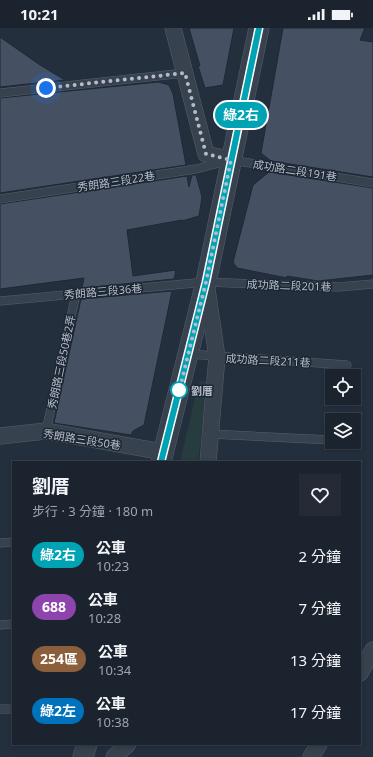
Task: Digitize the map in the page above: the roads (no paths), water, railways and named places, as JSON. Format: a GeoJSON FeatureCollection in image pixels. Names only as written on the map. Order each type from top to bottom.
{"type":"FeatureCollection","features":[{"type":"Feature","properties":{"kind":"street"},"geometry":{"type":"LineString","coordinates":[[173,28],[206,154],[231,160]]}},
{"type":"Feature","properties":{"kind":"street"},"geometry":{"type":"LineString","coordinates":[[162,457],[206,282],[259,28]]}},
{"type":"Feature","properties":{"kind":"street"},"geometry":{"type":"LineString","coordinates":[[206,282],[216,357],[208,461]]}},
{"type":"Feature","properties":{"kind":"street","name":"秀朗路三段50巷"},"geometry":{"type":"LineString","coordinates":[[0,436],[46,431],[162,457]]}},
{"type":"Feature","properties":{"kind":"street"},"geometry":{"type":"LineString","coordinates":[[361,671],[373,650]]}},
{"type":"Feature","properties":{"kind":"street"},"geometry":{"type":"LineString","coordinates":[[83,757],[86,745]]}},
{"type":"Feature","properties":{"kind":"street"},"geometry":{"type":"LineString","coordinates":[[114,757],[127,745]]}},
{"type":"Feature","properties":{"kind":"street"},"geometry":{"type":"LineString","coordinates":[[311,757],[317,745]]}},
{"type":"Feature","properties":{"kind":"lane"},"geometry":{"type":"LineString","coordinates":[[0,93],[185,73]]}},
{"type":"Feature","properties":{"kind":"lane","name":"成功路二段191巷"},"geometry":{"type":"LineString","coordinates":[[231,160],[373,183]]}},
{"type":"Feature","properties":{"kind":"lane","name":"秀朗路三段22巷"},"geometry":{"type":"LineString","coordinates":[[0,199],[196,169],[231,160]]}},
{"type":"Feature","properties":{"kind":"lane","name":"成功路二段201巷"},"geometry":{"type":"LineString","coordinates":[[206,282],[339,287],[373,284]]}},
{"type":"Feature","properties":{"kind":"lane","name":"秀朗路三段36巷"},"geometry":{"type":"LineString","coordinates":[[0,301],[206,282]]}},
{"type":"Feature","properties":{"kind":"lane","name":"秀朗路三段50巷2弄"},"geometry":{"type":"LineString","coordinates":[[46,431],[76,294]]}},
{"type":"Feature","properties":{"kind":"lane","name":"成功路二段211巷"},"geometry":{"type":"LineString","coordinates":[[188,354],[347,365]]}},
{"type":"Feature","properties":{"kind":"lane"},"geometry":{"type":"LineString","coordinates":[[210,434],[325,440]]}},
{"type":"Feature","properties":{"kind":"lane"},"geometry":{"type":"LineString","coordinates":[[0,543],[12,542]]}},
{"type":"Feature","properties":{"kind":"lane"},"geometry":{"type":"LineString","coordinates":[[0,625],[12,624]]}},
{"type":"Feature","properties":{"kind":"lane"},"geometry":{"type":"LineString","coordinates":[[0,710],[12,709]]}},
{"type":"Feature","properties":{"kind":"place","name":"劉厝"},"geometry":{"type":"Point","coordinates":[179,390]}}]}
